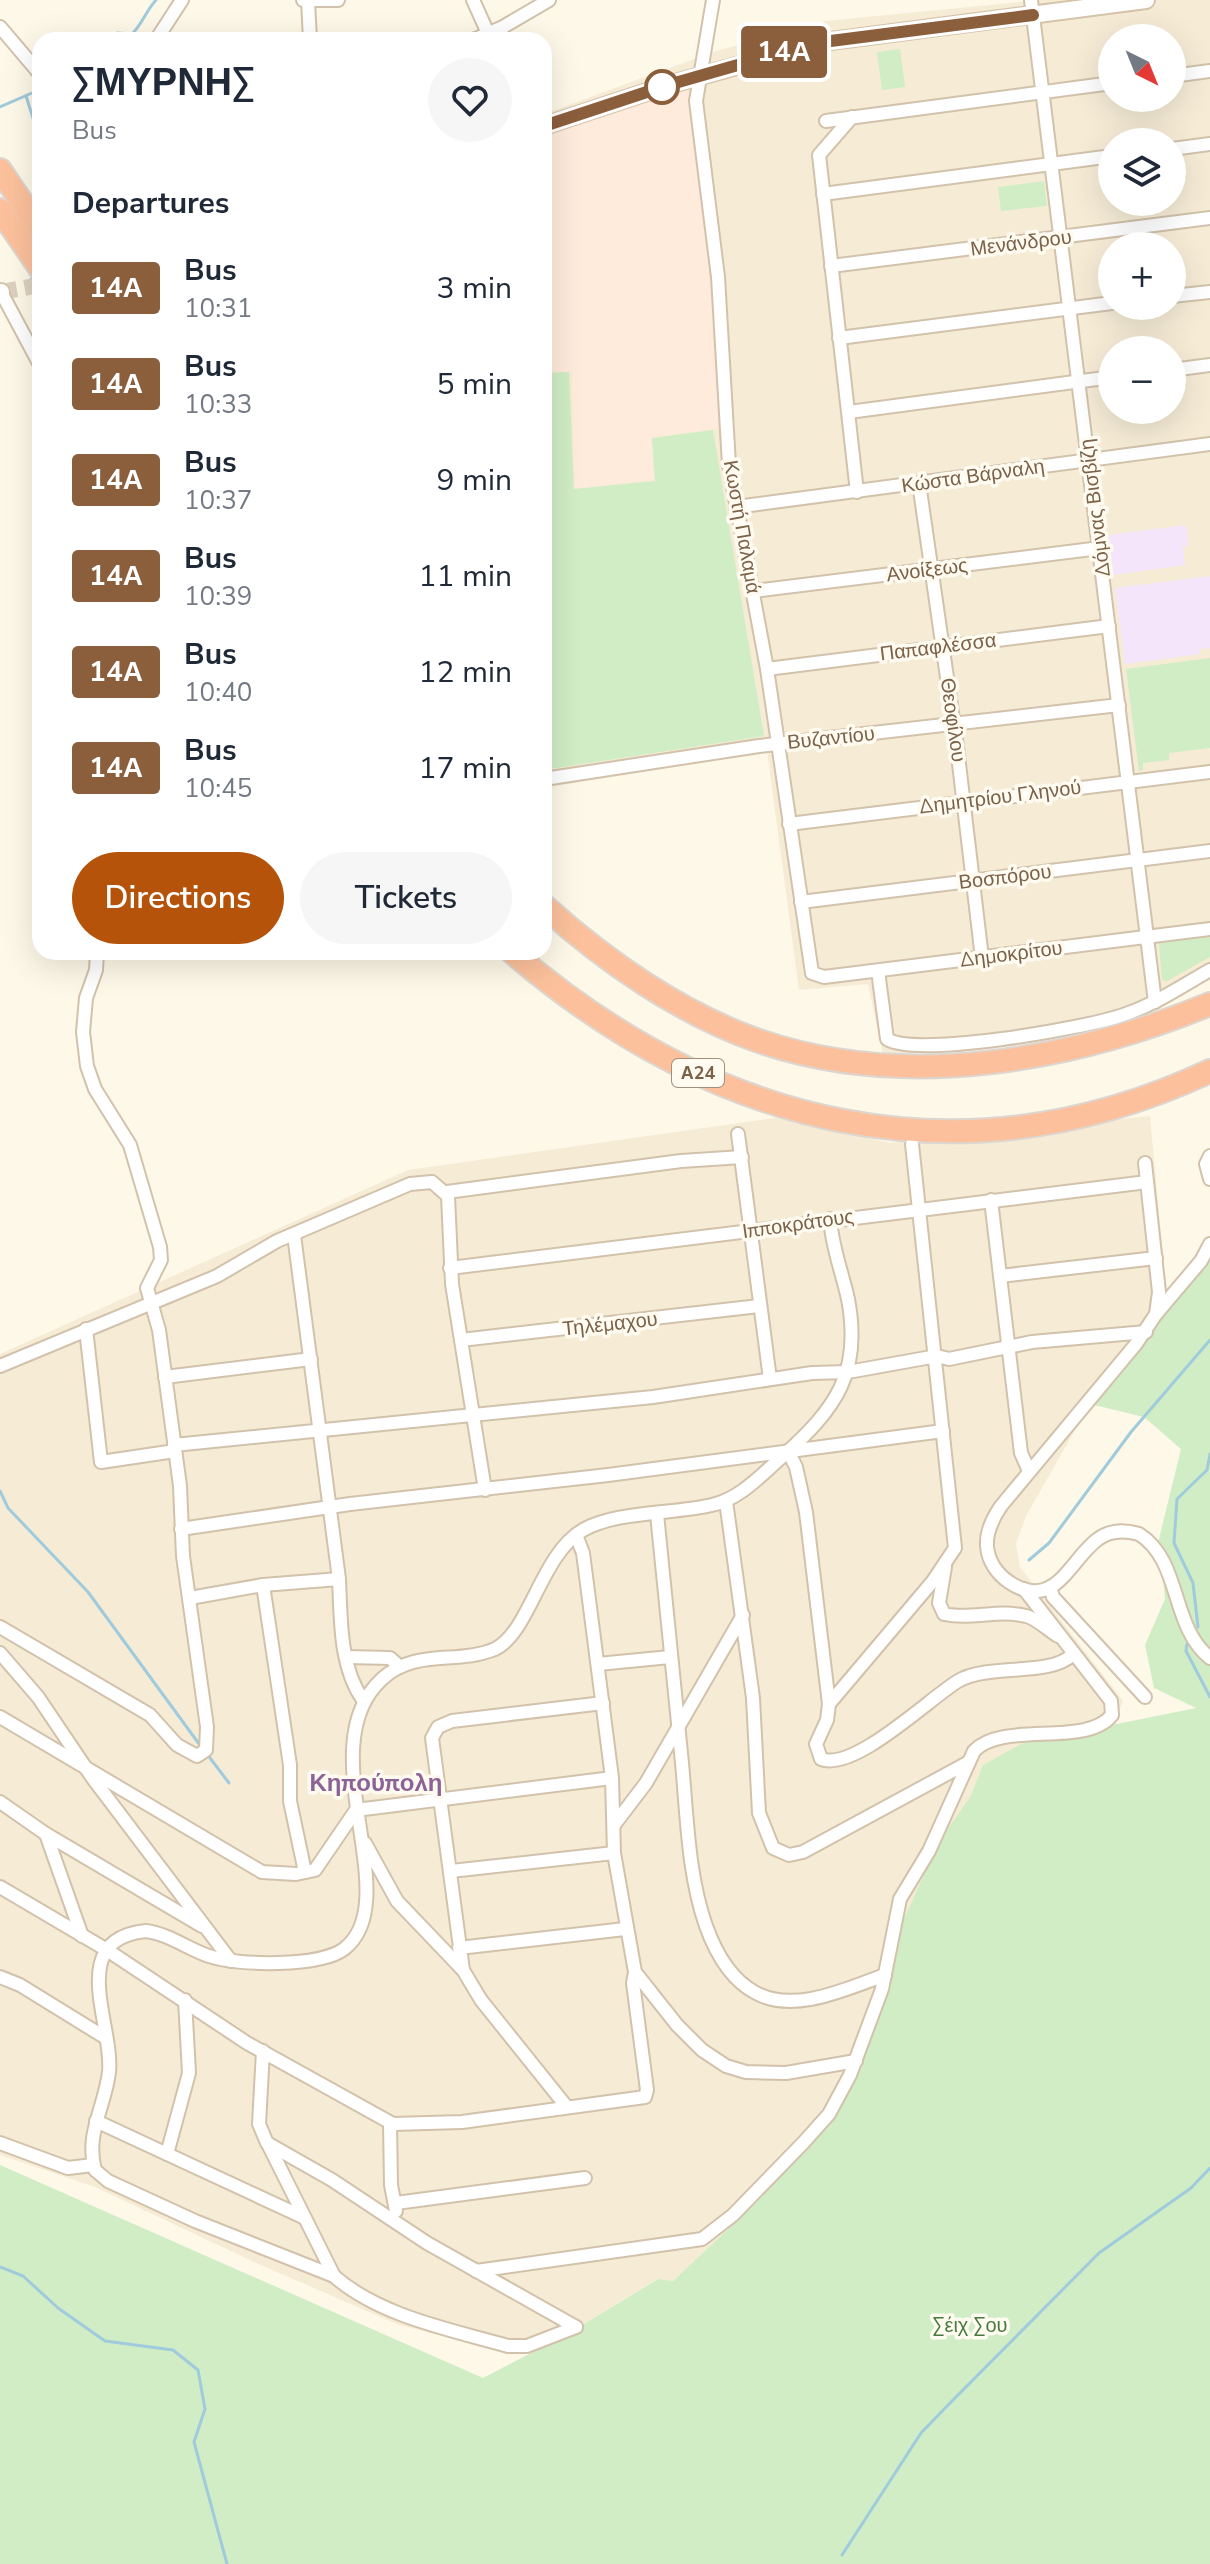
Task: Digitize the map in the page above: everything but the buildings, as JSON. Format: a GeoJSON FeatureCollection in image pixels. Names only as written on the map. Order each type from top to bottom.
{"type":"FeatureCollection","features":[{"type":"Feature","properties":{"kind":"highway"},"geometry":{"type":"LineString","coordinates":[[0,170],[32,217]]}},
{"type":"Feature","properties":{"kind":"highway"},"geometry":{"type":"LineString","coordinates":[[0,210],[32,256]]}},
{"type":"Feature","properties":{"kind":"highway"},"geometry":{"type":"LineString","coordinates":[[552,912],[613,962],[723,1025],[779,1046],[862,1062],[926,1066],[1041,1055],[1114,1040],[1210,1004]]}},
{"type":"Feature","properties":{"kind":"highway","name":"Α24"},"geometry":{"type":"LineString","coordinates":[[522,960],[573,1001],[719,1084],[792,1110],[879,1128],[962,1132],[1052,1122],[1113,1108],[1210,1071]]}},
{"type":"Feature","properties":{"kind":"street"},"geometry":{"type":"LineString","coordinates":[[161,32],[182,0]]}},
{"type":"Feature","properties":{"kind":"street"},"geometry":{"type":"LineString","coordinates":[[309,32],[306,0],[338,0]]}},
{"type":"Feature","properties":{"kind":"street"},"geometry":{"type":"LineString","coordinates":[[473,0],[488,32]]}},
{"type":"Feature","properties":{"kind":"street"},"geometry":{"type":"LineString","coordinates":[[498,32],[549,0]]}},
{"type":"Feature","properties":{"kind":"street","name":"Κωστή Παλαμά"},"geometry":{"type":"LineString","coordinates":[[713,0],[696,101],[718,277],[726,439],[767,669],[813,975]]}},
{"type":"Feature","properties":{"kind":"street"},"geometry":{"type":"LineString","coordinates":[[552,123],[698,76],[823,42],[1032,7],[1146,0]]}},
{"type":"Feature","properties":{"kind":"street","name":"Δόμνας Βισβίζη"},"geometry":{"type":"LineString","coordinates":[[1032,7],[1155,1002]]}},
{"type":"Feature","properties":{"kind":"street"},"geometry":{"type":"LineString","coordinates":[[3,30],[32,64]]}},
{"type":"Feature","properties":{"kind":"street"},"geometry":{"type":"LineString","coordinates":[[1186,74],[1210,71]]}},
{"type":"Feature","properties":{"kind":"street"},"geometry":{"type":"LineString","coordinates":[[826,121],[1098,85]]}},
{"type":"Feature","properties":{"kind":"street"},"geometry":{"type":"LineString","coordinates":[[852,117],[848,126],[820,152],[857,492]]}},
{"type":"Feature","properties":{"kind":"street"},"geometry":{"type":"LineString","coordinates":[[1186,147],[1210,144]]}},
{"type":"Feature","properties":{"kind":"street"},"geometry":{"type":"LineString","coordinates":[[823,194],[1098,158]]}},
{"type":"Feature","properties":{"kind":"street","name":"Μενάνδρου"},"geometry":{"type":"LineString","coordinates":[[831,266],[1210,218]]}},
{"type":"Feature","properties":{"kind":"street"},"geometry":{"type":"LineString","coordinates":[[0,292],[32,350]]}},
{"type":"Feature","properties":{"kind":"street"},"geometry":{"type":"LineString","coordinates":[[1186,295],[1210,292]]}},
{"type":"Feature","properties":{"kind":"street"},"geometry":{"type":"LineString","coordinates":[[839,338],[1098,305]]}},
{"type":"Feature","properties":{"kind":"street"},"geometry":{"type":"LineString","coordinates":[[1186,368],[1210,365]]}},
{"type":"Feature","properties":{"kind":"street"},"geometry":{"type":"LineString","coordinates":[[849,412],[1098,379]]}},
{"type":"Feature","properties":{"kind":"street","name":"Κώστα Βάρναλη"},"geometry":{"type":"LineString","coordinates":[[736,507],[1210,444]]}},
{"type":"Feature","properties":{"kind":"street","name":"Θεοφίλου"},"geometry":{"type":"LineString","coordinates":[[919,483],[964,801],[982,958]]}},
{"type":"Feature","properties":{"kind":"street","name":"Ανοίξεως"},"geometry":{"type":"LineString","coordinates":[[754,591],[1100,548]]}},
{"type":"Feature","properties":{"kind":"street","name":"Παπαφλέσσα"},"geometry":{"type":"LineString","coordinates":[[767,669],[1109,626]]}},
{"type":"Feature","properties":{"kind":"street","name":"Βυζαντίου"},"geometry":{"type":"LineString","coordinates":[[552,778],[777,744],[1119,705]]}},
{"type":"Feature","properties":{"kind":"street","name":"Δημητρίου Γληνού"},"geometry":{"type":"LineString","coordinates":[[789,824],[1210,772]]}},
{"type":"Feature","properties":{"kind":"street","name":"Βοσπόρου"},"geometry":{"type":"LineString","coordinates":[[801,902],[1210,851]]}},
{"type":"Feature","properties":{"kind":"street","name":"Δημοκρίτου"},"geometry":{"type":"LineString","coordinates":[[813,975],[878,971],[1210,929]]}},
{"type":"Feature","properties":{"kind":"street"},"geometry":{"type":"LineString","coordinates":[[0,1627],[150,1715],[177,1745],[200,1755],[208,1744],[181,1529],[175,1448],[159,1330],[147,1288],[161,1260],[160,1247],[130,1145],[95,1089],[85,1052],[86,998],[97,960]]}},
{"type":"Feature","properties":{"kind":"street"},"geometry":{"type":"LineString","coordinates":[[878,971],[885,1035],[894,1043],[955,1043],[1026,1035],[1109,1020],[1155,1002],[1210,970]]}},
{"type":"Feature","properties":{"kind":"street"},"geometry":{"type":"LineString","coordinates":[[738,1134],[770,1379]]}},
{"type":"Feature","properties":{"kind":"street"},"geometry":{"type":"LineString","coordinates":[[912,1144],[956,1540],[945,1565],[939,1603],[944,1614],[961,1618],[981,1613],[1029,1616],[1061,1637]]}},
{"type":"Feature","properties":{"kind":"street"},"geometry":{"type":"LineString","coordinates":[[1210,1156],[1206,1164],[1210,1179]]}},
{"type":"Feature","properties":{"kind":"street"},"geometry":{"type":"LineString","coordinates":[[0,1366],[217,1276],[294,1235],[418,1182],[432,1182],[447,1192],[681,1161],[742,1157]]}},
{"type":"Feature","properties":{"kind":"street"},"geometry":{"type":"LineString","coordinates":[[1145,1163],[1159,1292],[1156,1314]]}},
{"type":"Feature","properties":{"kind":"street","name":"Ιπποκράτους"},"geometry":{"type":"LineString","coordinates":[[450,1268],[594,1249],[687,1242],[830,1219],[1147,1182]]}},
{"type":"Feature","properties":{"kind":"street"},"geometry":{"type":"LineString","coordinates":[[447,1192],[450,1268],[476,1417],[485,1490]]}},
{"type":"Feature","properties":{"kind":"street"},"geometry":{"type":"LineString","coordinates":[[991,1200],[1021,1453],[1029,1471]]}},
{"type":"Feature","properties":{"kind":"street"},"geometry":{"type":"LineString","coordinates":[[267,2143],[476,2271],[576,2327],[527,2346],[508,2346],[380,2304],[334,2276],[108,2181],[93,2165],[90,2138],[108,2074],[98,1979],[107,1950],[125,1936],[146,1931],[210,1957],[231,1961],[318,1961],[332,1957],[353,1941],[365,1918],[356,1810],[354,1726],[363,1700],[399,1666],[420,1659],[489,1651],[504,1643],[554,1560],[576,1535],[597,1524],[726,1501],[788,1451],[818,1420],[842,1388],[848,1372],[849,1312],[830,1219]]}},
{"type":"Feature","properties":{"kind":"street"},"geometry":{"type":"LineString","coordinates":[[294,1235],[339,1579],[342,1634],[355,1689],[363,1700]]}},
{"type":"Feature","properties":{"kind":"street"},"geometry":{"type":"LineString","coordinates":[[476,2271],[702,2239],[733,2215],[819,2126],[856,2061],[885,1975],[900,1899],[929,1851],[976,1748],[988,1741],[1088,1727],[1109,1719],[1111,1701],[1072,1655],[1024,1589],[996,1570],[987,1549],[987,1537],[995,1515],[1146,1332],[1156,1314],[1201,1261],[1210,1244]]}},
{"type":"Feature","properties":{"kind":"street"},"geometry":{"type":"LineString","coordinates":[[1000,1276],[1156,1258]]}},
{"type":"Feature","properties":{"kind":"street","name":"Τηλέμαχου"},"geometry":{"type":"LineString","coordinates":[[461,1340],[759,1306]]}},
{"type":"Feature","properties":{"kind":"street"},"geometry":{"type":"LineString","coordinates":[[86,1329],[101,1462],[175,1448],[319,1429],[476,1417],[770,1379],[848,1372],[937,1356],[949,1359],[1009,1347],[1146,1332]]}},
{"type":"Feature","properties":{"kind":"street"},"geometry":{"type":"LineString","coordinates":[[165,1377],[311,1359]]}},
{"type":"Feature","properties":{"kind":"street"},"geometry":{"type":"LineString","coordinates":[[181,1529],[329,1507],[943,1431]]}},
{"type":"Feature","properties":{"kind":"street"},"geometry":{"type":"LineString","coordinates":[[788,1451],[797,1471],[806,1512],[829,1704],[827,1720],[816,1747],[821,1759],[832,1762],[903,1725],[969,1675],[1056,1664],[1072,1655]]}},
{"type":"Feature","properties":{"kind":"street"},"geometry":{"type":"LineString","coordinates":[[726,1501],[753,1698],[759,1813],[768,1842],[776,1851],[793,1855],[803,1852],[969,1762]]}},
{"type":"Feature","properties":{"kind":"street"},"geometry":{"type":"LineString","coordinates":[[657,1514],[678,1727],[700,1902],[707,1930],[727,1966],[754,1993],[792,2000],[822,1996],[885,1975]]}},
{"type":"Feature","properties":{"kind":"street"},"geometry":{"type":"LineString","coordinates":[[1024,1589],[1050,1587],[1065,1577],[1098,1539],[1117,1531],[1139,1534],[1158,1550],[1188,1633],[1210,1658]]}},
{"type":"Feature","properties":{"kind":"street"},"geometry":{"type":"LineString","coordinates":[[0,1887],[107,1950],[263,2051],[390,2123],[411,2126],[462,2122],[641,2098],[647,2094],[635,1972],[614,1853],[612,1778],[583,1553],[576,1535]]}},
{"type":"Feature","properties":{"kind":"street"},"geometry":{"type":"LineString","coordinates":[[829,1704],[945,1565]]}},
{"type":"Feature","properties":{"kind":"street"},"geometry":{"type":"LineString","coordinates":[[190,1598],[263,1585],[339,1579]]}},
{"type":"Feature","properties":{"kind":"street"},"geometry":{"type":"LineString","coordinates":[[263,1585],[290,1765],[290,1801],[305,1872]]}},
{"type":"Feature","properties":{"kind":"street"},"geometry":{"type":"LineString","coordinates":[[1050,1587],[1053,1597],[1145,1697]]}},
{"type":"Feature","properties":{"kind":"street"},"geometry":{"type":"LineString","coordinates":[[614,1825],[633,1804],[743,1615]]}},
{"type":"Feature","properties":{"kind":"street"},"geometry":{"type":"LineString","coordinates":[[0,1653],[43,1704],[83,1765],[231,1961]]}},
{"type":"Feature","properties":{"kind":"street"},"geometry":{"type":"LineString","coordinates":[[347,1657],[390,1658],[399,1666]]}},
{"type":"Feature","properties":{"kind":"street"},"geometry":{"type":"LineString","coordinates":[[598,1664],[670,1657]]}},
{"type":"Feature","properties":{"kind":"street"},"geometry":{"type":"LineString","coordinates":[[463,1970],[432,1738],[444,1723],[603,1703]]}},
{"type":"Feature","properties":{"kind":"street"},"geometry":{"type":"LineString","coordinates":[[0,1717],[262,1872],[315,1870],[356,1810],[612,1778]]}},
{"type":"Feature","properties":{"kind":"street"},"geometry":{"type":"LineString","coordinates":[[0,1802],[46,1834],[208,1930]]}},
{"type":"Feature","properties":{"kind":"street"},"geometry":{"type":"LineString","coordinates":[[360,1833],[397,1901],[463,1970],[481,2000],[566,2106]]}},
{"type":"Feature","properties":{"kind":"street"},"geometry":{"type":"LineString","coordinates":[[46,1834],[82,1936]]}},
{"type":"Feature","properties":{"kind":"street"},"geometry":{"type":"LineString","coordinates":[[451,1871],[614,1853]]}},
{"type":"Feature","properties":{"kind":"street"},"geometry":{"type":"LineString","coordinates":[[459,1948],[625,1929]]}},
{"type":"Feature","properties":{"kind":"street"},"geometry":{"type":"LineString","coordinates":[[635,1972],[677,2025],[721,2064],[746,2072],[786,2073],[856,2061]]}},
{"type":"Feature","properties":{"kind":"street"},"geometry":{"type":"LineString","coordinates":[[0,1977],[20,1985],[106,2038]]}},
{"type":"Feature","properties":{"kind":"street"},"geometry":{"type":"LineString","coordinates":[[167,2154],[189,2073],[185,2000]]}},
{"type":"Feature","properties":{"kind":"street"},"geometry":{"type":"LineString","coordinates":[[263,2051],[259,2114],[267,2143],[334,2276]]}},
{"type":"Feature","properties":{"kind":"street"},"geometry":{"type":"LineString","coordinates":[[96,2121],[305,2218]]}},
{"type":"Feature","properties":{"kind":"street"},"geometry":{"type":"LineString","coordinates":[[390,2123],[391,2185],[396,2203],[396,2222]]}},
{"type":"Feature","properties":{"kind":"street"},"geometry":{"type":"LineString","coordinates":[[0,2143],[68,2168],[93,2165]]}},
{"type":"Feature","properties":{"kind":"street"},"geometry":{"type":"LineString","coordinates":[[396,2203],[585,2178]]}},
{"type":"Feature","properties":{"kind":"shaded area"},"geometry":{"type":"Polygon","coordinates":[[[1041,0],[1210,0],[1210,979],[1136,1018],[1065,1035],[964,1051],[883,1055],[868,984],[799,990],[767,751],[552,787],[552,111],[713,52],[825,21],[1041,0]]]}},
{"type":"Feature","properties":{"kind":"shaded area"},"geometry":{"type":"Polygon","coordinates":[[[687,83],[712,279],[722,427],[651,438],[654,480],[574,488],[572,371],[552,372],[552,128],[558,126],[564,129],[687,83]]]}},
{"type":"Feature","properties":{"kind":"shaded area"},"geometry":{"type":"Polygon","coordinates":[[[1186,525],[1189,546],[1183,547],[1185,565],[1113,575],[1109,535],[1186,525]]]}},
{"type":"Feature","properties":{"kind":"shaded area"},"geometry":{"type":"Polygon","coordinates":[[[1210,576],[1210,648],[1200,649],[1200,654],[1125,664],[1115,588],[1210,576]]]}},
{"type":"Feature","properties":{"kind":"shaded area"},"geometry":{"type":"Polygon","coordinates":[[[1150,1116],[1168,1309],[1090,1404],[1026,1516],[1016,1544],[1020,1567],[1123,1701],[1117,1715],[983,1765],[970,1797],[939,1841],[903,1921],[888,1985],[863,2058],[829,2124],[758,2201],[673,2281],[657,2279],[566,2335],[516,2354],[399,2325],[254,2262],[95,2187],[0,2155],[0,1354],[408,1170],[781,1117],[890,1143],[1150,1116]]]}},
{"type":"Feature","properties":{"kind":"green space"},"geometry":{"type":"Polygon","coordinates":[[[900,49],[905,87],[882,90],[877,52],[900,49]]]}},
{"type":"Feature","properties":{"kind":"green space"},"geometry":{"type":"Polygon","coordinates":[[[1044,181],[1047,206],[1001,211],[998,187],[1044,181]]]}},
{"type":"Feature","properties":{"kind":"green space"},"geometry":{"type":"Polygon","coordinates":[[[569,372],[574,489],[655,481],[652,438],[713,430],[764,736],[552,769],[552,373],[569,372]]]}},
{"type":"Feature","properties":{"kind":"green space"},"geometry":{"type":"Polygon","coordinates":[[[1210,658],[1210,748],[1169,753],[1169,760],[1143,763],[1143,770],[1139,771],[1126,669],[1210,658]]]}},
{"type":"Feature","properties":{"kind":"green space"},"geometry":{"type":"Polygon","coordinates":[[[1210,935],[1210,957],[1167,981],[1162,980],[1159,943],[1210,935]]]}},
{"type":"Feature","properties":{"kind":"green space","name":"Σέιχ Σου"},"geometry":{"type":"Polygon","coordinates":[[[1210,1257],[1210,2564],[0,2564],[0,2165],[483,2378],[566,2335],[658,2279],[673,2281],[758,2201],[829,2124],[863,2058],[888,1985],[903,1921],[939,1841],[970,1797],[983,1765],[1023,1743],[1196,1708],[1154,1688],[1145,1645],[1165,1599],[1159,1539],[1181,1449],[1144,1417],[1090,1404],[1210,1257]]]}},
{"type":"Feature","properties":{"kind":"waterway"},"geometry":{"type":"LineString","coordinates":[[134,32],[156,0]]}},
{"type":"Feature","properties":{"kind":"waterway"},"geometry":{"type":"LineString","coordinates":[[0,107],[32,93]]}},
{"type":"Feature","properties":{"kind":"waterway"},"geometry":{"type":"LineString","coordinates":[[26,96],[32,115]]}},
{"type":"Feature","properties":{"kind":"waterway"},"geometry":{"type":"LineString","coordinates":[[1029,1560],[1049,1543],[1131,1432],[1210,1340]]}},
{"type":"Feature","properties":{"kind":"waterway"},"geometry":{"type":"LineString","coordinates":[[1198,1627],[1193,1583],[1174,1543],[1177,1499],[1207,1470],[1210,1454]]}},
{"type":"Feature","properties":{"kind":"waterway"},"geometry":{"type":"LineString","coordinates":[[0,1491],[8,1508],[88,1592],[202,1748]]}},
{"type":"Feature","properties":{"kind":"waterway"},"geometry":{"type":"LineString","coordinates":[[1187,1644],[1186,1651],[1210,1697]]}},
{"type":"Feature","properties":{"kind":"waterway"},"geometry":{"type":"LineString","coordinates":[[207,1754],[229,1783]]}},
{"type":"Feature","properties":{"kind":"waterway"},"geometry":{"type":"LineString","coordinates":[[842,2555],[921,2433],[1099,2253],[1191,2188],[1210,2168]]}},
{"type":"Feature","properties":{"kind":"waterway"},"geometry":{"type":"LineString","coordinates":[[0,2267],[23,2276],[58,2308],[105,2341],[173,2350],[198,2370],[205,2409],[194,2442],[227,2564]]}},
{"type":"Feature","properties":{"kind":"tunnel"},"geometry":{"type":"LineString","coordinates":[[1,292],[32,286]]}},
{"type":"Feature","properties":{"kind":"bus line","name":"14Α"},"geometry":{"type":"LineString","coordinates":[[552,123],[668,85],[815,43],[1033,15]]}},
{"type":"Feature","properties":{"kind":"district","name":"Κηπούπολη"},"geometry":{"type":"Point","coordinates":[376,1783]}}]}
